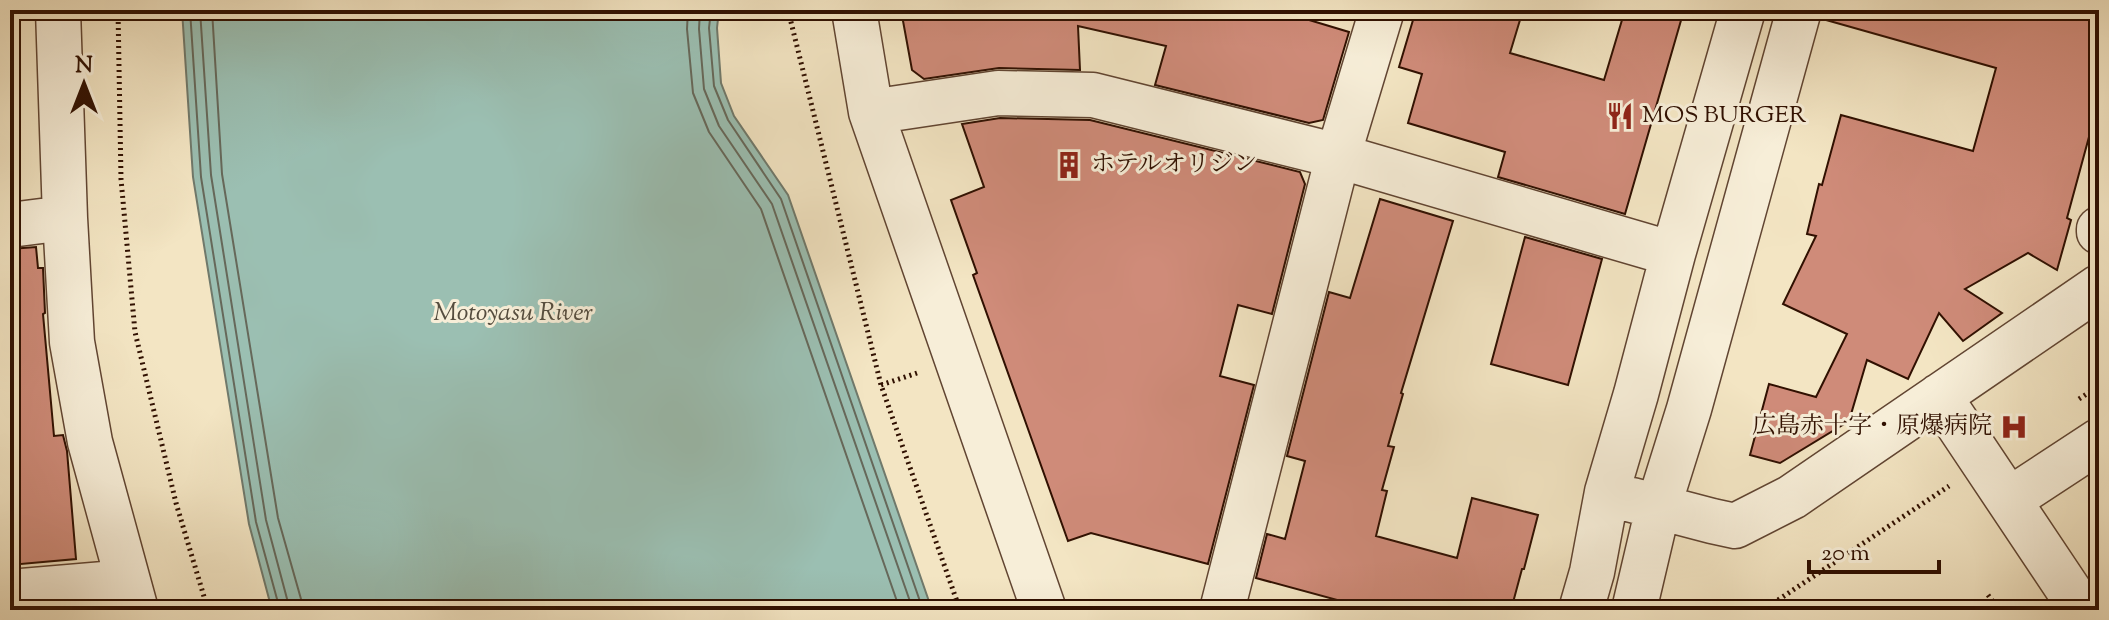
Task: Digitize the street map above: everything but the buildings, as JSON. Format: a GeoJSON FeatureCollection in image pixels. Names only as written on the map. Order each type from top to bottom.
{"type":"FeatureCollection","features":[{"type":"Feature","properties":{"kind":"street"},"geometry":{"type":"LineString","coordinates":[[10,592],[132,596],[90,442],[72,342],[58,10]]}},
{"type":"Feature","properties":{"kind":"street"},"geometry":{"type":"LineString","coordinates":[[854,10],[871,112],[1044,610]]}},
{"type":"Feature","properties":{"kind":"street"},"geometry":{"type":"LineString","coordinates":[[1222,610],[1338,156],[1382,10]]}},
{"type":"Feature","properties":{"kind":"street"},"geometry":{"type":"LineString","coordinates":[[1581,610],[1592,572],[1607,492],[1743,10]]}},
{"type":"Feature","properties":{"kind":"street"},"geometry":{"type":"LineString","coordinates":[[1634,610],[1658,508],[1689,409],[1799,10]]}},
{"type":"Feature","properties":{"kind":"street"},"geometry":{"type":"LineString","coordinates":[[871,112],[998,93],[1093,95],[1338,156],[1673,254]]}},
{"type":"Feature","properties":{"kind":"street"},"geometry":{"type":"LineString","coordinates":[[10,225],[65,218]]}},
{"type":"Feature","properties":{"kind":"street"},"geometry":{"type":"LineString","coordinates":[[1607,492],[1735,526],[1792,497],[2099,287]]}},
{"type":"Feature","properties":{"kind":"street"},"geometry":{"type":"LineString","coordinates":[[1939,396],[2082,610]]}},
{"type":"Feature","properties":{"kind":"street"},"geometry":{"type":"LineString","coordinates":[[2009,500],[2099,441]]}},
{"type":"Feature","properties":{"kind":"path"},"geometry":{"type":"LineString","coordinates":[[118,10],[121,179],[135,332],[176,503],[208,610]]}},
{"type":"Feature","properties":{"kind":"path"},"geometry":{"type":"LineString","coordinates":[[788,10],[881,385],[960,610]]}},
{"type":"Feature","properties":{"kind":"path"},"geometry":{"type":"LineString","coordinates":[[1763,610],[1954,482]]}},
{"type":"Feature","properties":{"kind":"path"},"geometry":{"type":"LineString","coordinates":[[1988,595],[1999,610]]}},
{"type":"Feature","properties":{"kind":"water","name":"Motoyasu River"},"geometry":{"type":"Polygon","coordinates":[[[182,10],[719,10],[717,28],[721,83],[734,116],[788,195],[932,610],[272,610],[249,524],[193,177],[182,10]]]}},
{"type":"Feature","properties":{"kind":"place","name":"MOS BURGER"},"geometry":{"type":"Point","coordinates":[1620,116]}},
{"type":"Feature","properties":{"kind":"place","name":"ホテルオリジン"},"geometry":{"type":"Point","coordinates":[1069,165]}},
{"type":"Feature","properties":{"kind":"place","name":"広島赤十字・原爆病院"},"geometry":{"type":"Point","coordinates":[2014,427]}}]}
